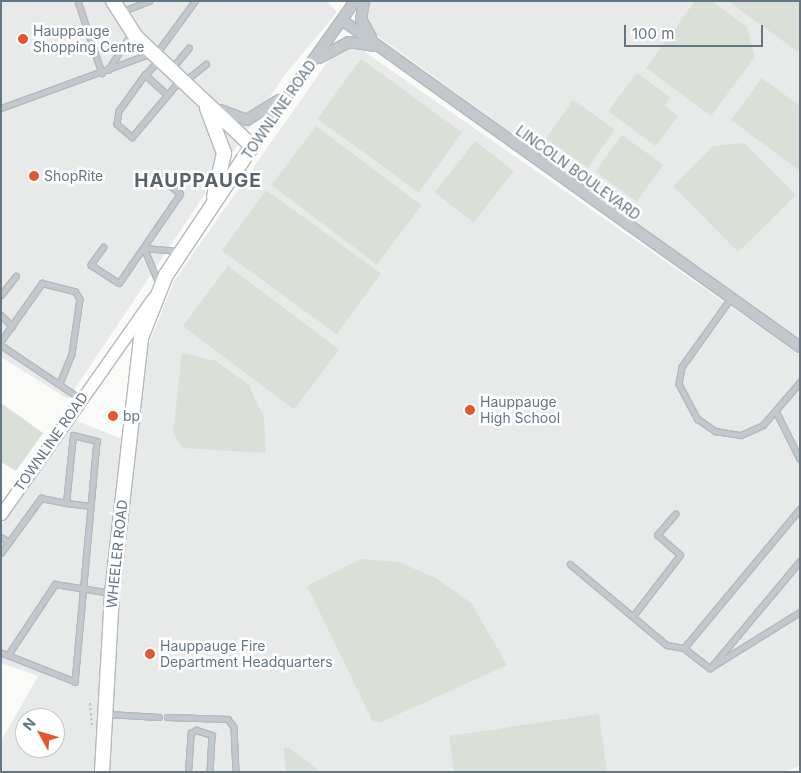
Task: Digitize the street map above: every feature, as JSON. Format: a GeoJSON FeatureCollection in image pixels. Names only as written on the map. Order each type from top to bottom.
{"type":"FeatureCollection","features":[{"type":"Feature","properties":{"kind":"main road"},"geometry":{"type":"LineString","coordinates":[[115,7],[132,32],[252,146]]}},
{"type":"Feature","properties":{"kind":"main road"},"geometry":{"type":"LineString","coordinates":[[199,96],[219,133],[224,153],[211,207]]}},
{"type":"Feature","properties":{"kind":"main road","name":"TOWNLINE ROAD"},"geometry":{"type":"LineString","coordinates":[[1,514],[158,290],[180,251],[252,146]]}},
{"type":"Feature","properties":{"kind":"main road","name":"TOWNLINE ROAD"},"geometry":{"type":"LineString","coordinates":[[140,344],[158,290]]}},
{"type":"Feature","properties":{"kind":"main road"},"geometry":{"type":"LineString","coordinates":[[119,346],[140,344]]}},
{"type":"Feature","properties":{"kind":"main road","name":"WHEELER ROAD"},"geometry":{"type":"LineString","coordinates":[[102,772],[112,593],[140,344]]}},
{"type":"Feature","properties":{"kind":"street","name":"TOWNLINE ROAD"},"geometry":{"type":"LineString","coordinates":[[252,146],[355,1]]}},
{"type":"Feature","properties":{"kind":"street"},"geometry":{"type":"LineString","coordinates":[[364,1],[363,24],[386,51]]}},
{"type":"Feature","properties":{"kind":"street","name":"LINCOLN BOULEVARD"},"geometry":{"type":"LineString","coordinates":[[342,20],[730,300],[800,347]]}},
{"type":"Feature","properties":{"kind":"street"},"geometry":{"type":"LineString","coordinates":[[308,66],[349,42],[386,51]]}},
{"type":"Feature","properties":{"kind":"street"},"geometry":{"type":"LineString","coordinates":[[199,96],[232,118],[247,120],[290,92]]}},
{"type":"Feature","properties":{"kind":"lane"},"geometry":{"type":"LineString","coordinates":[[78,1],[102,73]]}},
{"type":"Feature","properties":{"kind":"lane"},"geometry":{"type":"LineString","coordinates":[[115,7],[149,1]]}},
{"type":"Feature","properties":{"kind":"lane"},"geometry":{"type":"LineString","coordinates":[[195,1],[119,111],[117,124],[132,137],[167,95],[183,80],[206,64]]}},
{"type":"Feature","properties":{"kind":"lane"},"geometry":{"type":"LineString","coordinates":[[108,71],[132,32]]}},
{"type":"Feature","properties":{"kind":"lane"},"geometry":{"type":"LineString","coordinates":[[171,69],[189,48]]}},
{"type":"Feature","properties":{"kind":"lane"},"geometry":{"type":"LineString","coordinates":[[1,108],[156,55]]}},
{"type":"Feature","properties":{"kind":"lane"},"geometry":{"type":"LineString","coordinates":[[145,75],[167,95]]}},
{"type":"Feature","properties":{"kind":"lane"},"geometry":{"type":"LineString","coordinates":[[104,247],[92,265],[119,283],[180,194],[156,175]]}},
{"type":"Feature","properties":{"kind":"lane"},"geometry":{"type":"LineString","coordinates":[[144,248],[180,251]]}},
{"type":"Feature","properties":{"kind":"lane"},"geometry":{"type":"LineString","coordinates":[[144,248],[158,290]]}},
{"type":"Feature","properties":{"kind":"lane"},"geometry":{"type":"LineString","coordinates":[[1,295],[16,276]]}},
{"type":"Feature","properties":{"kind":"lane"},"geometry":{"type":"LineString","coordinates":[[1,341],[42,283],[75,291],[80,300],[73,345],[60,383]]}},
{"type":"Feature","properties":{"kind":"lane"},"geometry":{"type":"LineString","coordinates":[[730,300],[682,367],[680,384],[686,404],[715,431],[741,434],[763,426],[777,413],[800,382]]}},
{"type":"Feature","properties":{"kind":"lane"},"geometry":{"type":"LineString","coordinates":[[1,315],[12,326]]}},
{"type":"Feature","properties":{"kind":"lane"},"geometry":{"type":"LineString","coordinates":[[1,345],[82,399]]}},
{"type":"Feature","properties":{"kind":"lane"},"geometry":{"type":"LineString","coordinates":[[777,413],[800,459]]}},
{"type":"Feature","properties":{"kind":"lane"},"geometry":{"type":"LineString","coordinates":[[1,653],[75,682],[81,588],[97,441],[73,435],[66,503]]}},
{"type":"Feature","properties":{"kind":"lane"},"geometry":{"type":"LineString","coordinates":[[1,553],[41,498],[91,506]]}},
{"type":"Feature","properties":{"kind":"lane"},"geometry":{"type":"LineString","coordinates":[[684,648],[800,509]]}},
{"type":"Feature","properties":{"kind":"lane"},"geometry":{"type":"LineString","coordinates":[[633,616],[680,555],[657,535],[675,514]]}},
{"type":"Feature","properties":{"kind":"lane"},"geometry":{"type":"LineString","coordinates":[[1,537],[9,542]]}},
{"type":"Feature","properties":{"kind":"lane"},"geometry":{"type":"LineString","coordinates":[[710,668],[800,561]]}},
{"type":"Feature","properties":{"kind":"lane"},"geometry":{"type":"LineString","coordinates":[[570,564],[667,644],[684,648],[710,668]]}},
{"type":"Feature","properties":{"kind":"lane"},"geometry":{"type":"LineString","coordinates":[[8,655],[55,584],[112,593]]}},
{"type":"Feature","properties":{"kind":"lane"},"geometry":{"type":"LineString","coordinates":[[710,668],[800,612]]}},
{"type":"Feature","properties":{"kind":"lane"},"geometry":{"type":"LineString","coordinates":[[104,714],[159,717]]}},
{"type":"Feature","properties":{"kind":"lane"},"geometry":{"type":"LineString","coordinates":[[167,718],[228,720],[234,727],[236,772]]}},
{"type":"Feature","properties":{"kind":"lane"},"geometry":{"type":"LineString","coordinates":[[188,772],[191,732],[196,730],[212,735],[210,772]]}},
{"type":"Feature","properties":{"kind":"shaded area"},"geometry":{"type":"Polygon","coordinates":[[[1,1],[326,1],[337,12],[284,76],[68,399],[1,357],[1,1]]]}},
{"type":"Feature","properties":{"kind":"shaded area"},"geometry":{"type":"Polygon","coordinates":[[[370,1],[800,1],[800,342],[375,34],[365,19],[370,1]]]}},
{"type":"Feature","properties":{"kind":"shaded area"},"geometry":{"type":"Polygon","coordinates":[[[695,1],[712,1],[747,27],[755,57],[711,116],[646,68],[695,1]]]}},
{"type":"Feature","properties":{"kind":"shaded area"},"geometry":{"type":"Polygon","coordinates":[[[728,1],[800,1],[800,50],[798,52],[728,1]]]}},
{"type":"Feature","properties":{"kind":"shaded area","name":"Hauppauge High School"},"geometry":{"type":"Polygon","coordinates":[[[355,45],[800,355],[800,766],[785,772],[1,772],[1,741],[15,716],[15,758],[65,758],[65,708],[20,708],[38,676],[1,663],[1,525],[75,420],[122,439],[134,464],[146,351],[174,281],[333,54],[355,45]]]}},
{"type":"Feature","properties":{"kind":"shaded area"},"geometry":{"type":"Polygon","coordinates":[[[361,59],[462,132],[419,192],[318,119],[361,59]]]}},
{"type":"Feature","properties":{"kind":"shaded area"},"geometry":{"type":"Polygon","coordinates":[[[637,73],[670,97],[665,106],[678,116],[656,146],[608,111],[637,73]]]}},
{"type":"Feature","properties":{"kind":"shaded area"},"geometry":{"type":"Polygon","coordinates":[[[762,78],[800,106],[800,171],[731,120],[762,78]]]}},
{"type":"Feature","properties":{"kind":"shaded area"},"geometry":{"type":"Polygon","coordinates":[[[573,100],[615,129],[588,168],[546,139],[573,100]]]}},
{"type":"Feature","properties":{"kind":"shaded area"},"geometry":{"type":"Polygon","coordinates":[[[316,126],[421,205],[377,265],[271,185],[316,126]]]}},
{"type":"Feature","properties":{"kind":"shaded area"},"geometry":{"type":"Polygon","coordinates":[[[622,135],[663,165],[637,201],[596,171],[622,135]]]}},
{"type":"Feature","properties":{"kind":"shaded area"},"geometry":{"type":"Polygon","coordinates":[[[475,141],[514,171],[474,222],[435,192],[475,141]]]}},
{"type":"Feature","properties":{"kind":"shaded area"},"geometry":{"type":"Polygon","coordinates":[[[744,143],[796,195],[738,252],[673,186],[713,146],[744,143]]]}},
{"type":"Feature","properties":{"kind":"shaded area"},"geometry":{"type":"Polygon","coordinates":[[[266,190],[381,273],[337,334],[222,251],[266,190]]]}},
{"type":"Feature","properties":{"kind":"shaded area"},"geometry":{"type":"Polygon","coordinates":[[[228,266],[339,350],[294,410],[183,326],[228,266]]]}},
{"type":"Feature","properties":{"kind":"shaded area"},"geometry":{"type":"Polygon","coordinates":[[[182,353],[216,361],[248,384],[264,417],[266,453],[183,448],[173,434],[182,353]]]}},
{"type":"Feature","properties":{"kind":"shaded area"},"geometry":{"type":"Polygon","coordinates":[[[1,403],[43,433],[16,471],[1,462],[1,403]]]}},
{"type":"Feature","properties":{"kind":"shaded area"},"geometry":{"type":"Polygon","coordinates":[[[361,559],[398,562],[436,578],[471,603],[507,665],[379,723],[372,720],[307,586],[361,559]]]}},
{"type":"Feature","properties":{"kind":"shaded area"},"geometry":{"type":"Polygon","coordinates":[[[599,714],[607,772],[454,772],[449,736],[599,714]]]}},
{"type":"Feature","properties":{"kind":"shaded area"},"geometry":{"type":"Polygon","coordinates":[[[284,748],[289,748],[321,772],[286,772],[284,748]]]}},
{"type":"Feature","properties":{"kind":"place","name":"Hauppauge Shopping Centre"},"geometry":{"type":"Point","coordinates":[23,39]}},
{"type":"Feature","properties":{"kind":"place","name":"ShopRite"},"geometry":{"type":"Point","coordinates":[34,176]}},
{"type":"Feature","properties":{"kind":"place","name":"Hauppauge High School"},"geometry":{"type":"Point","coordinates":[470,410]}},
{"type":"Feature","properties":{"kind":"place","name":"bp"},"geometry":{"type":"Point","coordinates":[113,416]}},
{"type":"Feature","properties":{"kind":"place","name":"Hauppauge Fire Department Headquarters"},"geometry":{"type":"Point","coordinates":[150,654]}},
{"type":"Feature","properties":{"kind":"district","name":"HAUPPAUGE"},"geometry":{"type":"Point","coordinates":[198,181]}}]}
